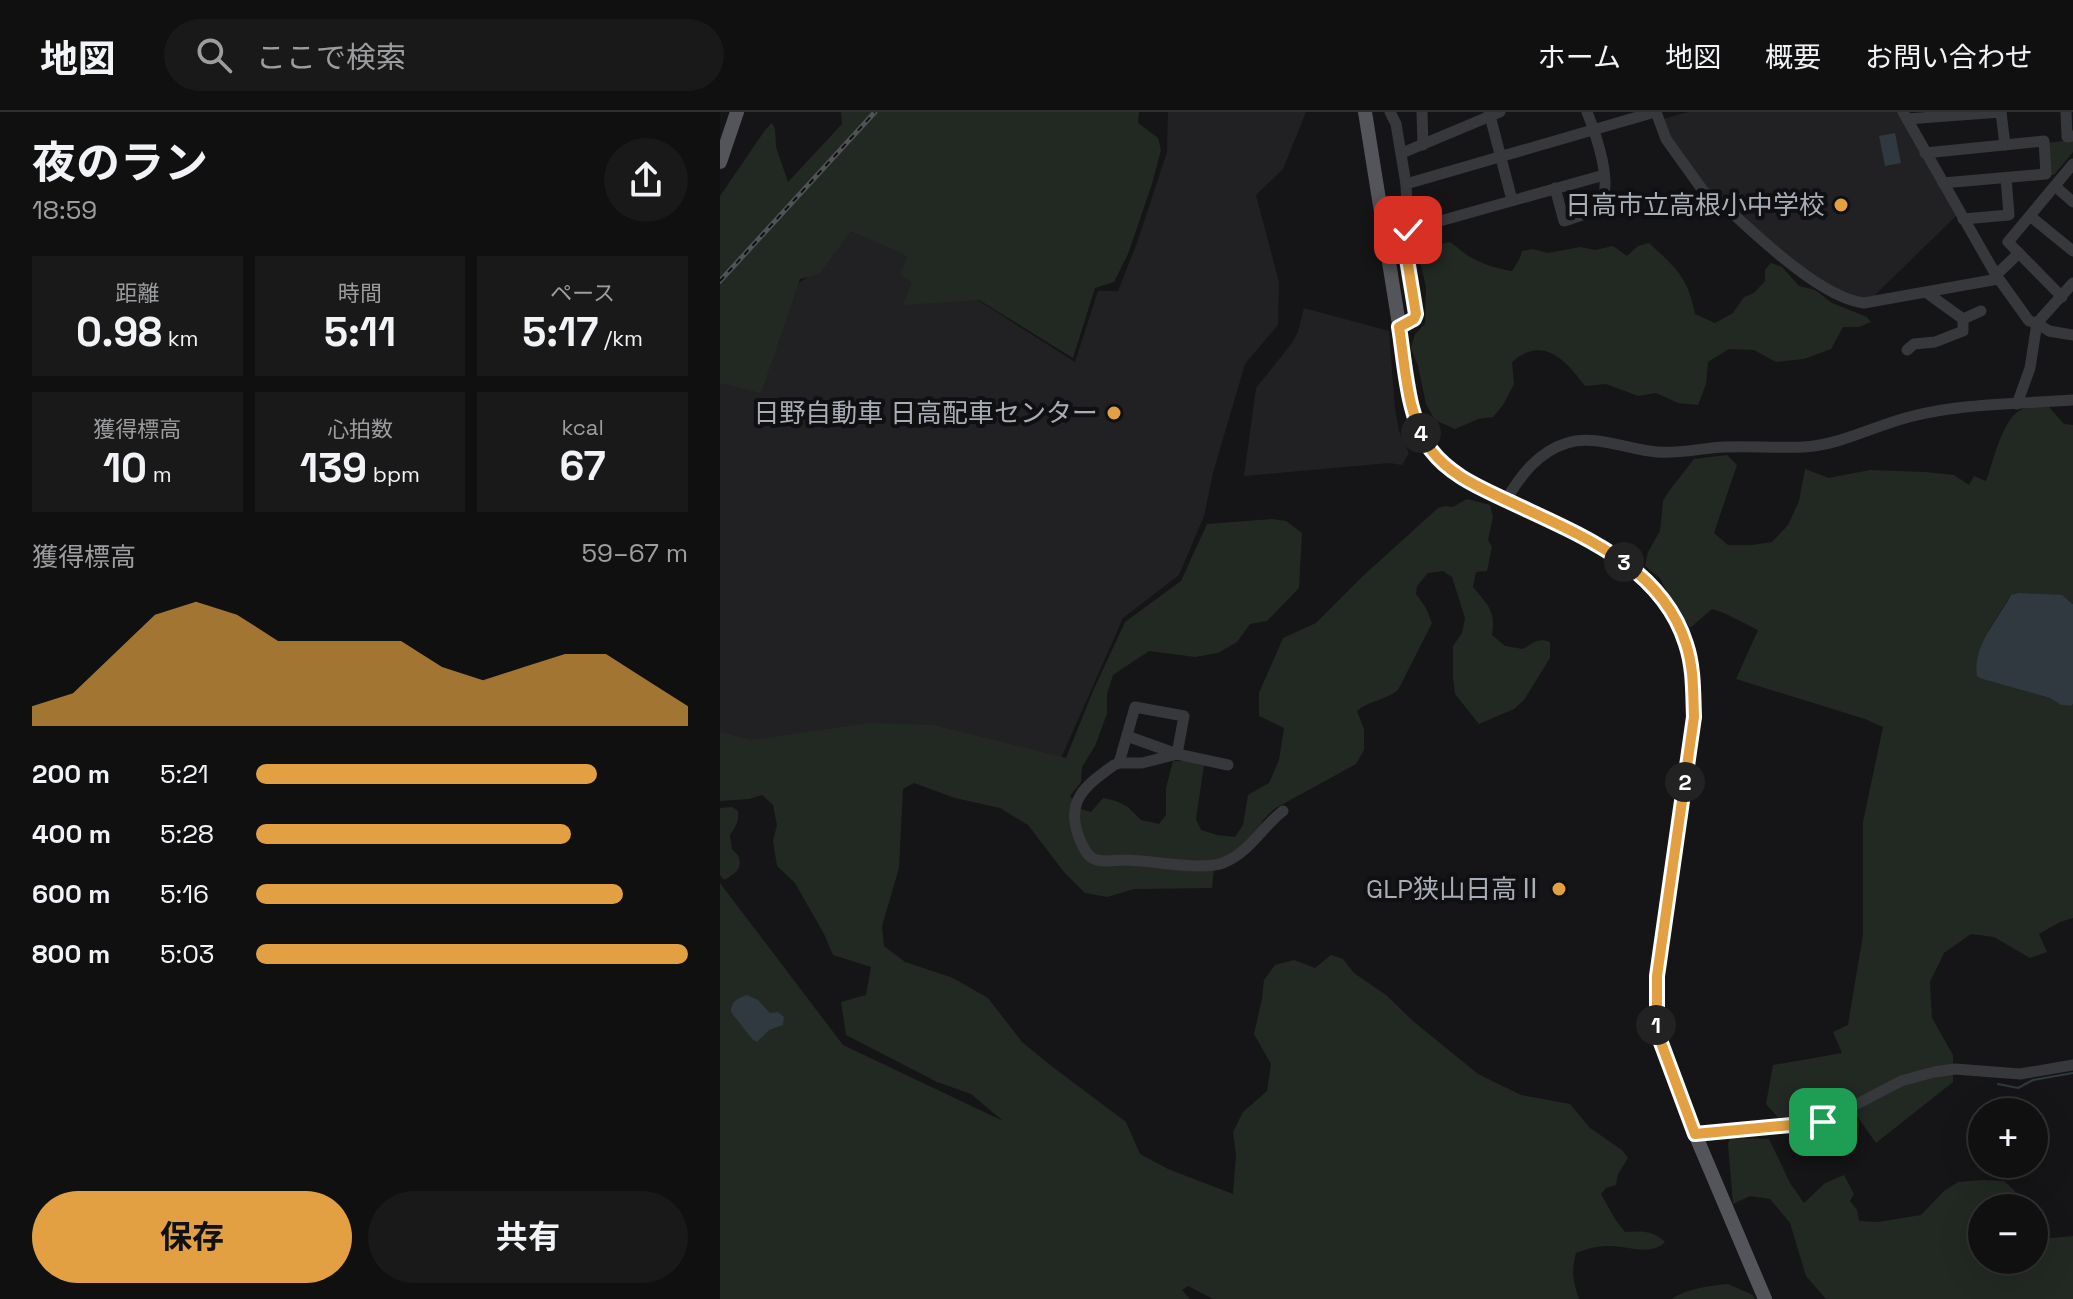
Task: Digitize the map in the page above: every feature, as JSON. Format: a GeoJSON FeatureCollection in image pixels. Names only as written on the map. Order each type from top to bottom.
{"type":"FeatureCollection","features":[{"type":"Feature","properties":{"kind":"main road"},"geometry":{"type":"LineString","coordinates":[[720,162],[737,112]]}},
{"type":"Feature","properties":{"kind":"main road"},"geometry":{"type":"LineString","coordinates":[[1365,112],[1413,412],[1430,449],[1448,468],[1467,481],[1584,537],[1638,572],[1667,606],[1686,643],[1692,671],[1694,717],[1657,976],[1657,1032],[1695,1134],[1765,1299]]}},
{"type":"Feature","properties":{"kind":"street"},"geometry":{"type":"LineString","coordinates":[[1390,112],[1396,124],[1406,184],[1406,253],[1416,314],[1414,319],[1399,327]]}},
{"type":"Feature","properties":{"kind":"street"},"geometry":{"type":"LineString","coordinates":[[1422,112],[1423,145]]}},
{"type":"Feature","properties":{"kind":"street"},"geometry":{"type":"LineString","coordinates":[[1555,188],[1564,221],[1597,208],[1604,199],[1604,175],[1587,112]]}},
{"type":"Feature","properties":{"kind":"street"},"geometry":{"type":"LineString","coordinates":[[1406,184],[1594,130],[1632,116],[1656,112],[1666,139],[1704,192],[1715,197],[1778,254],[1850,302],[1864,303],[1927,293],[1997,277],[2019,253]]}},
{"type":"Feature","properties":{"kind":"street"},"geometry":{"type":"LineString","coordinates":[[2005,145],[2001,112],[1905,115],[1997,277],[2029,321],[2049,331],[2073,335]]}},
{"type":"Feature","properties":{"kind":"street"},"geometry":{"type":"LineString","coordinates":[[2066,112],[2067,137],[2073,136]]}},
{"type":"Feature","properties":{"kind":"street"},"geometry":{"type":"LineString","coordinates":[[1402,153],[1493,113],[1512,200]]}},
{"type":"Feature","properties":{"kind":"street"},"geometry":{"type":"LineString","coordinates":[[1925,153],[2044,141],[2046,174],[1943,183]]}},
{"type":"Feature","properties":{"kind":"street"},"geometry":{"type":"LineString","coordinates":[[2062,297],[2008,242],[2073,164]]}},
{"type":"Feature","properties":{"kind":"street"},"geometry":{"type":"LineString","coordinates":[[1408,230],[1604,175]]}},
{"type":"Feature","properties":{"kind":"street"},"geometry":{"type":"LineString","coordinates":[[1963,219],[2009,215],[2006,178]]}},
{"type":"Feature","properties":{"kind":"street"},"geometry":{"type":"LineString","coordinates":[[2055,186],[2073,202]]}},
{"type":"Feature","properties":{"kind":"street"},"geometry":{"type":"LineString","coordinates":[[2030,216],[2073,251]]}},
{"type":"Feature","properties":{"kind":"street"},"geometry":{"type":"LineString","coordinates":[[2017,404],[2030,368],[2037,323],[2073,283]]}},
{"type":"Feature","properties":{"kind":"street"},"geometry":{"type":"LineString","coordinates":[[1927,293],[1963,319]]}},
{"type":"Feature","properties":{"kind":"street"},"geometry":{"type":"LineString","coordinates":[[1963,319],[1981,311]]}},
{"type":"Feature","properties":{"kind":"street"},"geometry":{"type":"LineString","coordinates":[[1907,350],[1914,344],[1935,342],[1963,331],[1963,319]]}},
{"type":"Feature","properties":{"kind":"street"},"geometry":{"type":"LineString","coordinates":[[1506,500],[1533,462],[1570,442],[1592,441],[1659,452],[1723,447],[1807,447],[1910,417],[1955,408],[2073,400]]}},
{"type":"Feature","properties":{"kind":"street"},"geometry":{"type":"LineString","coordinates":[[1119,763],[1135,707],[1184,716],[1177,754]]}},
{"type":"Feature","properties":{"kind":"street"},"geometry":{"type":"LineString","coordinates":[[1127,736],[1177,754],[1228,765]]}},
{"type":"Feature","properties":{"kind":"street"},"geometry":{"type":"LineString","coordinates":[[1147,761],[1152,745]]}},
{"type":"Feature","properties":{"kind":"street"},"geometry":{"type":"LineString","coordinates":[[1177,754],[1119,763],[1082,791],[1074,810],[1076,830],[1089,855],[1097,861],[1222,863],[1251,845],[1271,820],[1283,811]]}},
{"type":"Feature","properties":{"kind":"street"},"geometry":{"type":"LineString","coordinates":[[1695,1134],[1823,1122],[1901,1081],[1934,1072],[1955,1069],[2020,1074],[2073,1065]]}},
{"type":"Feature","properties":{"kind":"shaded area"},"geometry":{"type":"Polygon","coordinates":[[[841,112],[1139,112],[1138,123],[1158,138],[1161,150],[1152,184],[1128,254],[1114,282],[1095,288],[1073,358],[979,300],[903,305],[912,282],[900,274],[907,257],[851,231],[819,274],[800,279],[761,393],[720,383],[720,196],[772,123],[776,147],[788,182],[842,124],[841,112]]]}},
{"type":"Feature","properties":{"kind":"shaded area"},"geometry":{"type":"Polygon","coordinates":[[[1168,112],[1306,112],[1283,169],[1256,195],[1279,282],[1278,325],[1245,364],[1213,473],[1204,516],[1179,575],[1123,618],[1058,765],[753,747],[720,739],[720,377],[797,284],[819,269],[852,226],[904,253],[1075,362],[1098,291],[1118,291],[1137,243],[1167,152],[1168,112]]]}},
{"type":"Feature","properties":{"kind":"shaded area","name":"日高市立高根小中学校"},"geometry":{"type":"Polygon","coordinates":[[[1688,112],[1898,112],[1958,214],[1874,296],[1849,297],[1775,246],[1706,188],[1671,141],[1663,119],[1688,112]]]}},
{"type":"Feature","properties":{"kind":"shaded area"},"geometry":{"type":"Polygon","coordinates":[[[1895,133],[1901,163],[1885,166],[1879,136],[1895,133]]]}},
{"type":"Feature","properties":{"kind":"shaded area"},"geometry":{"type":"Polygon","coordinates":[[[2073,140],[2073,152],[2054,175],[2049,175],[2046,143],[2073,140]]]}},
{"type":"Feature","properties":{"kind":"shaded area"},"geometry":{"type":"Polygon","coordinates":[[[1420,238],[1433,245],[1450,242],[1477,260],[1512,271],[1522,251],[1533,249],[1548,253],[1580,247],[1595,250],[1613,246],[1627,256],[1638,246],[1649,243],[1680,274],[1689,291],[1695,314],[1715,323],[1733,313],[1744,297],[1754,293],[1765,281],[1765,270],[1771,263],[1782,267],[1799,286],[1815,290],[1832,303],[1867,317],[1871,322],[1859,327],[1843,327],[1831,349],[1804,359],[1776,362],[1754,350],[1729,349],[1708,362],[1706,384],[1698,405],[1678,403],[1656,393],[1638,396],[1606,384],[1585,386],[1561,359],[1543,351],[1534,351],[1512,362],[1514,384],[1493,417],[1478,419],[1455,429],[1435,420],[1426,404],[1411,348],[1415,334],[1425,324],[1426,287],[1419,258],[1420,238]]]}},
{"type":"Feature","properties":{"kind":"shaded area"},"geometry":{"type":"Polygon","coordinates":[[[1304,308],[1389,331],[1395,408],[1399,431],[1409,453],[1402,465],[1389,463],[1244,476],[1256,388],[1292,343],[1304,308]]]}},
{"type":"Feature","properties":{"kind":"shaded area"},"geometry":{"type":"Polygon","coordinates":[[[2049,407],[2064,424],[2073,425],[2073,604],[2069,600],[2011,595],[1990,628],[1980,652],[1982,679],[2050,698],[2061,705],[2073,704],[2073,918],[2039,934],[2047,952],[2030,958],[1994,937],[1971,934],[1944,953],[1930,982],[1932,1018],[1953,1055],[1953,1082],[1876,1143],[1849,1105],[1825,1117],[1807,1116],[1782,1122],[1766,1104],[1773,1065],[1842,1053],[1833,1032],[1848,1025],[1863,935],[1863,822],[1883,727],[1736,679],[1758,630],[1712,609],[1690,628],[1660,578],[1645,566],[1648,552],[1660,531],[1663,501],[1694,459],[1727,455],[1737,465],[1714,533],[1728,545],[1772,542],[1788,525],[1799,501],[1805,469],[1829,478],[1870,470],[1954,475],[1969,485],[1974,476],[1986,481],[2009,421],[2023,409],[2049,407]]]}},
{"type":"Feature","properties":{"kind":"shaded area"},"geometry":{"type":"Polygon","coordinates":[[[1467,499],[1490,505],[1493,517],[1488,540],[1492,547],[1487,571],[1476,572],[1473,587],[1490,609],[1492,635],[1505,646],[1523,649],[1539,640],[1550,642],[1550,658],[1524,700],[1514,709],[1479,724],[1455,694],[1453,646],[1462,633],[1465,618],[1452,577],[1443,571],[1428,573],[1417,586],[1416,594],[1432,623],[1398,690],[1357,711],[1364,729],[1364,750],[1356,764],[1274,809],[1263,820],[1243,858],[1229,866],[1214,869],[1212,888],[1134,889],[1107,897],[1085,893],[1064,872],[1028,825],[1000,808],[955,798],[914,783],[903,789],[899,868],[882,926],[884,946],[905,962],[953,978],[988,998],[1022,1042],[1126,1122],[1140,1154],[1168,1169],[1233,1194],[1236,1155],[1233,1132],[1243,1112],[1267,1091],[1271,1064],[1254,1034],[1264,980],[1275,965],[1294,960],[1315,968],[1331,955],[1343,959],[1354,973],[1386,995],[1478,1074],[1521,1095],[1570,1104],[1590,1128],[1622,1150],[1628,1158],[1618,1174],[1616,1185],[1606,1188],[1601,1194],[1615,1219],[1625,1232],[1651,1233],[1665,1242],[1652,1249],[1604,1246],[1576,1253],[1573,1276],[1579,1299],[1213,1299],[1188,1286],[1182,1290],[1190,1299],[720,1299],[720,883],[843,1045],[1003,1121],[971,1094],[937,1082],[846,1035],[841,1002],[866,995],[871,967],[833,955],[795,883],[777,866],[773,841],[777,825],[773,805],[762,795],[720,801],[720,732],[752,740],[870,723],[933,725],[1066,758],[1125,622],[1181,581],[1207,524],[1272,519],[1286,521],[1302,533],[1299,588],[1267,621],[1250,624],[1237,642],[1218,653],[1195,657],[1149,651],[1113,675],[1107,694],[1107,714],[1095,746],[1082,767],[1081,782],[1070,796],[1081,809],[1091,812],[1103,798],[1128,807],[1141,820],[1159,824],[1166,815],[1166,788],[1173,761],[1204,765],[1196,819],[1201,830],[1235,837],[1243,825],[1248,795],[1269,783],[1279,760],[1284,728],[1259,716],[1259,693],[1283,638],[1316,623],[1438,508],[1453,507],[1467,499]]]}},
{"type":"Feature","properties":{"kind":"shaded area"},"geometry":{"type":"Polygon","coordinates":[[[2011,595],[2062,595],[2073,604],[2071,706],[1977,676],[1978,654],[1987,634],[2011,595]]]}},
{"type":"Feature","properties":{"kind":"shaded area"},"geometry":{"type":"Polygon","coordinates":[[[732,807],[738,811],[738,818],[730,837],[732,849],[740,863],[735,873],[724,880],[720,875],[720,808],[732,807]]]}},
{"type":"Feature","properties":{"kind":"shaded area"},"geometry":{"type":"Polygon","coordinates":[[[747,995],[758,1000],[770,1013],[778,1012],[784,1017],[783,1025],[769,1030],[757,1042],[731,1012],[736,1000],[747,995]]]}},
{"type":"Feature","properties":{"kind":"shaded area"},"geometry":{"type":"Polygon","coordinates":[[[1730,1138],[1769,1139],[1790,1183],[1804,1203],[1825,1183],[1844,1175],[1854,1194],[1850,1201],[1857,1210],[1859,1221],[1878,1222],[1921,1215],[1944,1191],[1958,1182],[2004,1181],[2016,1194],[1968,1194],[1968,1274],[2048,1274],[2048,1238],[2073,1236],[2073,1299],[1826,1299],[1806,1276],[1790,1223],[1770,1199],[1750,1196],[1733,1204],[1730,1138]]]}},
{"type":"Feature","properties":{"kind":"shaded area"},"geometry":{"type":"Polygon","coordinates":[[[1728,1284],[1753,1295],[1755,1299],[1672,1299],[1692,1290],[1728,1284]]]}},
{"type":"Feature","properties":{"kind":"waterway"},"geometry":{"type":"LineString","coordinates":[[1998,1084],[2018,1088],[2033,1080],[2073,1073]]}},
{"type":"Feature","properties":{"kind":"railway"},"geometry":{"type":"LineString","coordinates":[[720,281],[875,112]]}},
{"type":"Feature","properties":{"kind":"place","name":"日高市立高根小中学校"},"geometry":{"type":"Point","coordinates":[1841,205]}},
{"type":"Feature","properties":{"kind":"place","name":"日野自動車 日高配車センター"},"geometry":{"type":"Point","coordinates":[1114,413]}},
{"type":"Feature","properties":{"kind":"place","name":"GLP狭山日高Ⅱ"},"geometry":{"type":"Point","coordinates":[1559,889]}},
{"type":"Feature","properties":{"kind":"route"},"geometry":{"type":"LineString","coordinates":[[1408,230],[1406,253],[1416,314],[1409,323],[1399,327],[1413,412],[1430,449],[1448,468],[1467,481],[1592,541],[1638,572],[1667,606],[1686,643],[1693,682],[1694,717],[1655,1008],[1662,1049],[1695,1134],[1823,1122]]}}]}
